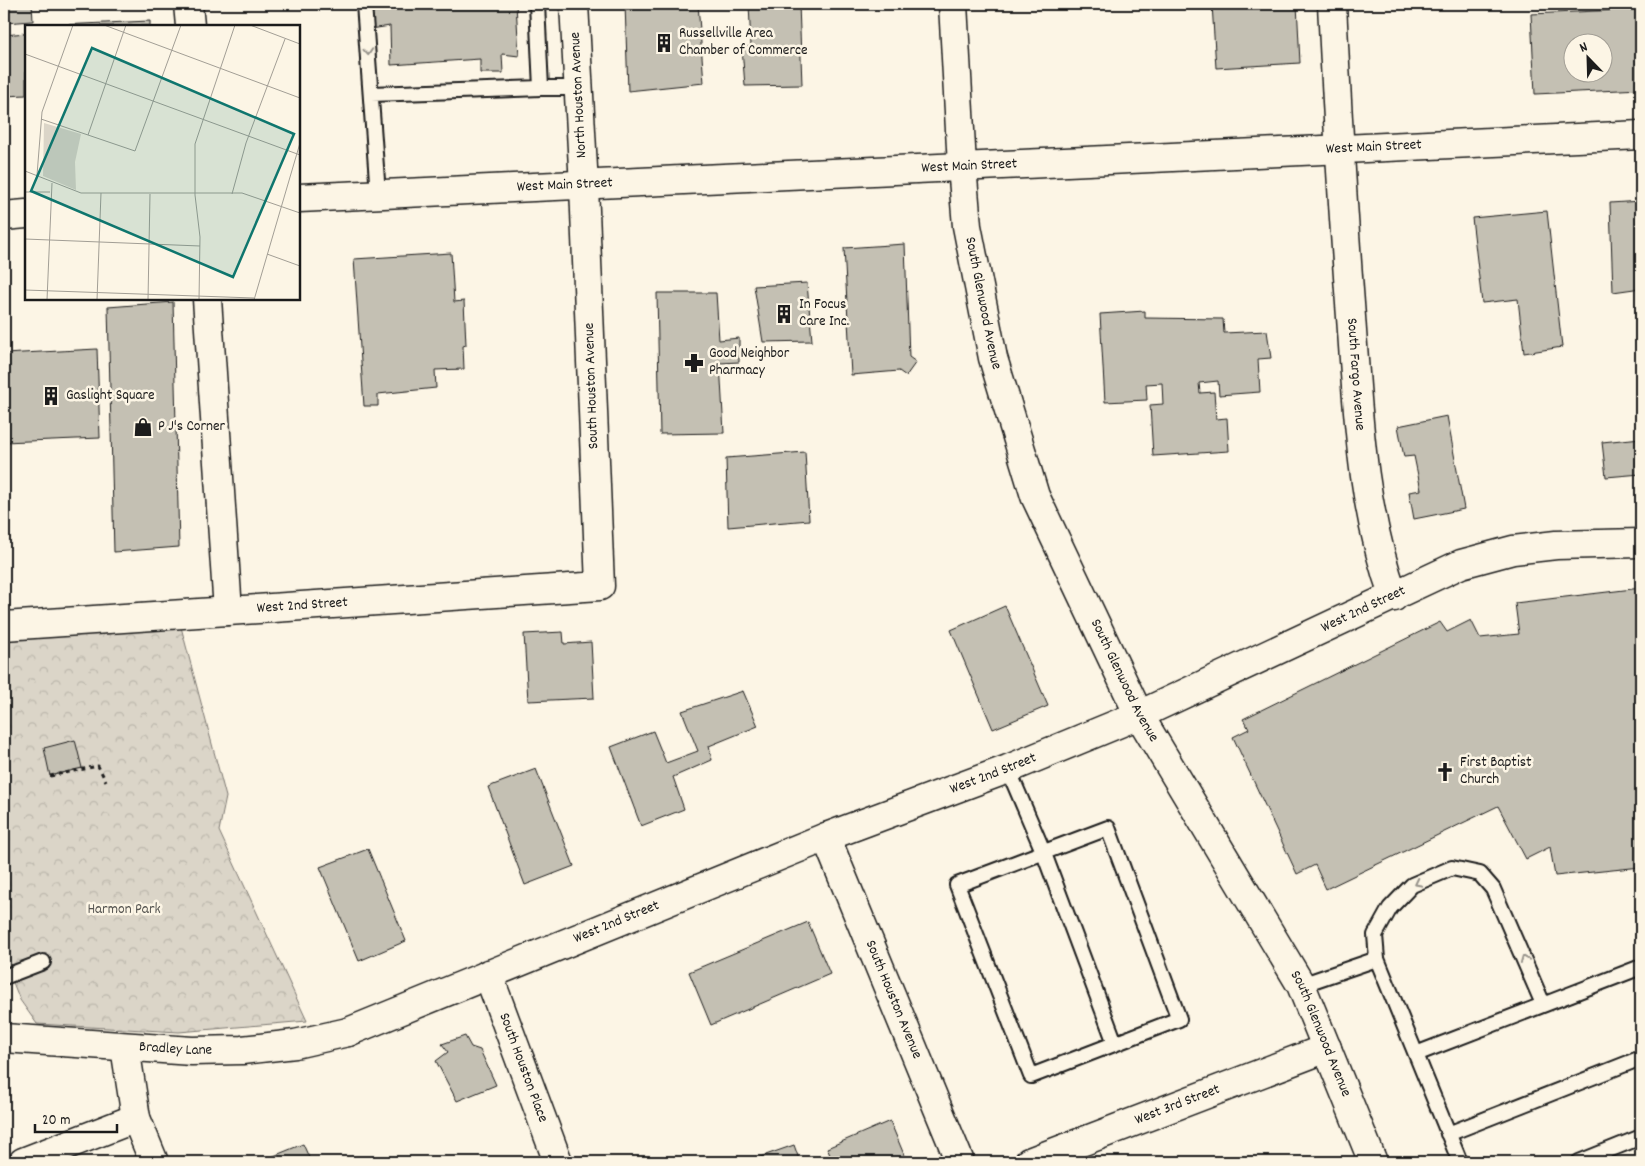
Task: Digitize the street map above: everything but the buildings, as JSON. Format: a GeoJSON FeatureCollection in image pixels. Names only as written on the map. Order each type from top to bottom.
{"type":"FeatureCollection","features":[{"type":"Feature","properties":{"kind":"street"},"geometry":{"type":"LineString","coordinates":[[188,4],[190,25]]}},
{"type":"Feature","properties":{"kind":"street","name":"North Houston Avenue"},"geometry":{"type":"LineString","coordinates":[[574,4],[584,186]]}},
{"type":"Feature","properties":{"kind":"street","name":"South Glenwood Avenue"},"geometry":{"type":"LineString","coordinates":[[953,4],[962,166],[968,226],[993,358],[1035,496],[1139,715],[1301,985],[1373,1162]]}},
{"type":"Feature","properties":{"kind":"street","name":"South Fargo Avenue"},"geometry":{"type":"LineString","coordinates":[[1332,4],[1339,149],[1360,437],[1369,508],[1381,561],[1394,597]]}},
{"type":"Feature","properties":{"kind":"street","name":"West Main Street"},"geometry":{"type":"LineString","coordinates":[[300,198],[1641,135]]}},
{"type":"Feature","properties":{"kind":"street","name":"South Houston Avenue"},"geometry":{"type":"LineString","coordinates":[[584,186],[600,586]]}},
{"type":"Feature","properties":{"kind":"street"},"geometry":{"type":"LineString","coordinates":[[4,216],[25,214]]}},
{"type":"Feature","properties":{"kind":"street"},"geometry":{"type":"LineString","coordinates":[[207,300],[228,611]]}},
{"type":"Feature","properties":{"kind":"street","name":"West 2nd Street"},"geometry":{"type":"LineString","coordinates":[[348,1032],[826,837],[1008,768],[1139,715],[1461,564],[1513,550],[1556,545],[1641,543]]}},
{"type":"Feature","properties":{"kind":"street","name":"West 2nd Street"},"geometry":{"type":"LineString","coordinates":[[4,626],[600,586]]}},
{"type":"Feature","properties":{"kind":"street","name":"South Houston Avenue"},"geometry":{"type":"LineString","coordinates":[[826,837],[960,1162]]}},
{"type":"Feature","properties":{"kind":"street","name":"South Houston Place"},"geometry":{"type":"LineString","coordinates":[[488,974],[558,1162]]}},
{"type":"Feature","properties":{"kind":"street","name":"Bradley Lane"},"geometry":{"type":"LineString","coordinates":[[4,1038],[192,1051],[242,1050],[296,1044],[348,1032]]}},
{"type":"Feature","properties":{"kind":"street"},"geometry":{"type":"LineString","coordinates":[[125,1046],[136,1118],[154,1162]]}},
{"type":"Feature","properties":{"kind":"street","name":"West 3rd Street"},"geometry":{"type":"LineString","coordinates":[[1029,1162],[1327,1048]]}},
{"type":"Feature","properties":{"kind":"street"},"geometry":{"type":"LineString","coordinates":[[23,1162],[136,1118]]}},
{"type":"Feature","properties":{"kind":"lane"},"geometry":{"type":"LineString","coordinates":[[364,4],[378,194]]}},
{"type":"Feature","properties":{"kind":"lane"},"geometry":{"type":"LineString","coordinates":[[537,4],[541,88]]}},
{"type":"Feature","properties":{"kind":"lane"},"geometry":{"type":"LineString","coordinates":[[371,94],[578,88]]}},
{"type":"Feature","properties":{"kind":"lane"},"geometry":{"type":"LineString","coordinates":[[1008,768],[1043,851],[1115,1043]]}},
{"type":"Feature","properties":{"kind":"lane"},"geometry":{"type":"LineString","coordinates":[[1108,828],[1179,1019],[1115,1043],[1031,1076],[957,885],[1108,828]]}},
{"type":"Feature","properties":{"kind":"lane"},"geometry":{"type":"LineString","coordinates":[[1460,1162],[1378,959],[1375,935],[1390,908],[1412,885],[1452,868],[1480,874],[1493,889],[1543,1004]]}},
{"type":"Feature","properties":{"kind":"lane"},"geometry":{"type":"LineString","coordinates":[[1301,985],[1378,959]]}},
{"type":"Feature","properties":{"kind":"lane"},"geometry":{"type":"LineString","coordinates":[[4,977],[43,962]]}},
{"type":"Feature","properties":{"kind":"lane"},"geometry":{"type":"LineString","coordinates":[[1416,1054],[1641,967]]}},
{"type":"Feature","properties":{"kind":"lane"},"geometry":{"type":"LineString","coordinates":[[1448,1134],[1641,1058]]}},
{"type":"Feature","properties":{"kind":"lane"},"geometry":{"type":"LineString","coordinates":[[1579,1162],[1641,1137]]}},
{"type":"Feature","properties":{"kind":"path"},"geometry":{"type":"LineString","coordinates":[[50,776],[98,766],[106,781]]}},
{"type":"Feature","properties":{"kind":"green space","name":"Harmon Park"},"geometry":{"type":"Polygon","coordinates":[[[181,627],[226,797],[219,831],[307,1021],[179,1032],[37,1024],[20,1000],[4,960],[4,639],[181,627]]]}},
{"type":"Feature","properties":{"kind":"place","name":"Russellville Area Chamber of Commerce"},"geometry":{"type":"Point","coordinates":[664,43]}},
{"type":"Feature","properties":{"kind":"place","name":"In Focus Care Inc."},"geometry":{"type":"Point","coordinates":[784,314]}},
{"type":"Feature","properties":{"kind":"place","name":"Good Neighbor Pharmacy"},"geometry":{"type":"Point","coordinates":[694,363]}},
{"type":"Feature","properties":{"kind":"place","name":"Gaslight Square"},"geometry":{"type":"Point","coordinates":[51,396]}},
{"type":"Feature","properties":{"kind":"place","name":"P J's Corner"},"geometry":{"type":"Point","coordinates":[143,427]}},
{"type":"Feature","properties":{"kind":"place","name":"First Baptist Church"},"geometry":{"type":"Point","coordinates":[1445,772]}}]}
